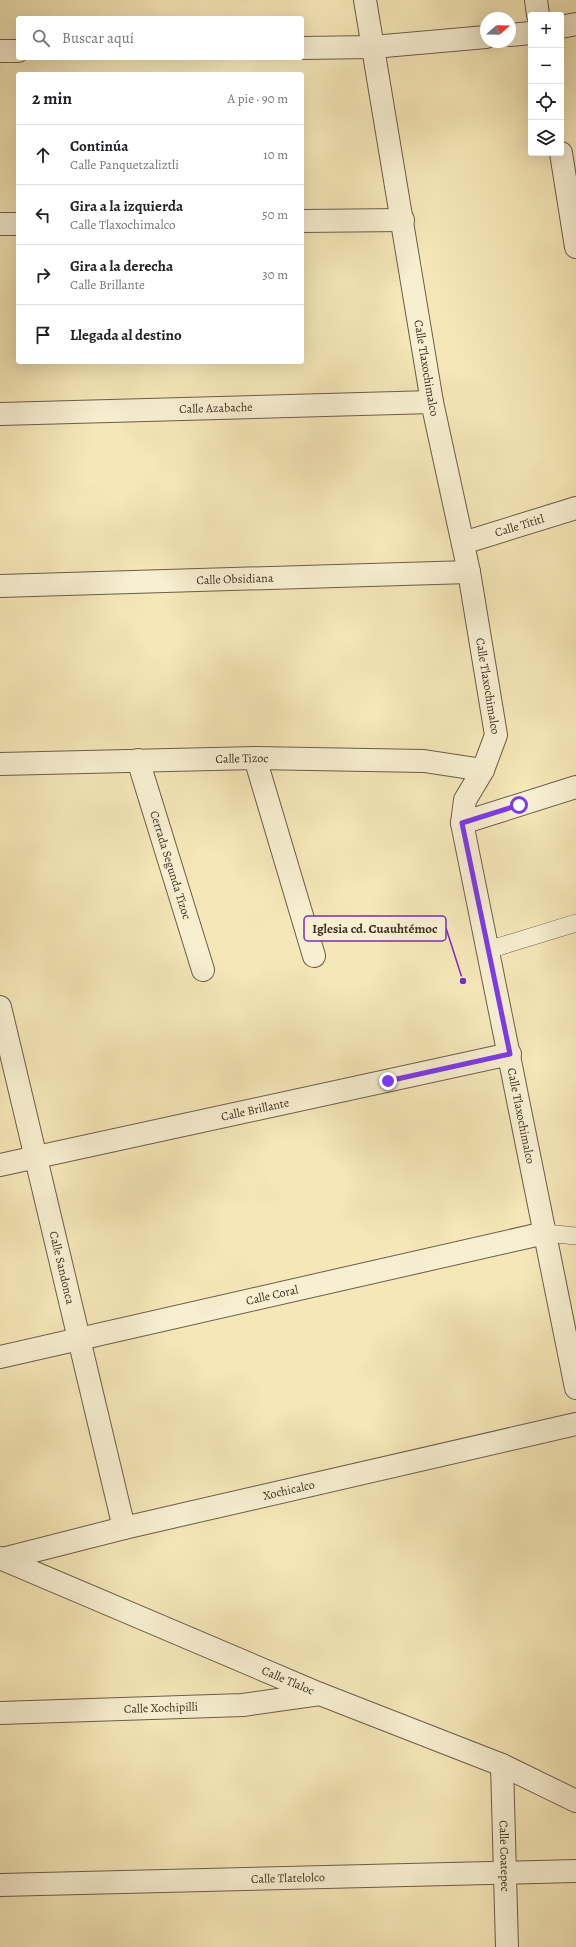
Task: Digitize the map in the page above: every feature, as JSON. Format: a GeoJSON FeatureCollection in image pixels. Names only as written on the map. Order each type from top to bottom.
{"type":"FeatureCollection","features":[{"type":"Feature","properties":{"kind":"street","name":"Calle Tlaxochimalco"},"geometry":{"type":"LineString","coordinates":[[365,0],[403,220],[432,402],[469,572],[496,735],[483,770],[465,800],[462,823],[510,1054],[576,1388]]}},
{"type":"Feature","properties":{"kind":"street"},"geometry":{"type":"LineString","coordinates":[[536,0],[538,12]]}},
{"type":"Feature","properties":{"kind":"street"},"geometry":{"type":"LineString","coordinates":[[564,26],[576,24]]}},
{"type":"Feature","properties":{"kind":"street"},"geometry":{"type":"LineString","coordinates":[[516,34],[528,33]]}},
{"type":"Feature","properties":{"kind":"street"},"geometry":{"type":"LineString","coordinates":[[304,48],[373,47],[480,38]]}},
{"type":"Feature","properties":{"kind":"street"},"geometry":{"type":"LineString","coordinates":[[0,51],[16,51]]}},
{"type":"Feature","properties":{"kind":"street"},"geometry":{"type":"LineString","coordinates":[[561,156],[576,248]]}},
{"type":"Feature","properties":{"kind":"street"},"geometry":{"type":"LineString","coordinates":[[304,221],[403,220]]}},
{"type":"Feature","properties":{"kind":"street"},"geometry":{"type":"LineString","coordinates":[[0,224],[16,224]]}},
{"type":"Feature","properties":{"kind":"street","name":"Calle Azabache"},"geometry":{"type":"LineString","coordinates":[[0,414],[432,402]]}},
{"type":"Feature","properties":{"kind":"street","name":"Calle Tititl"},"geometry":{"type":"LineString","coordinates":[[463,543],[576,508]]}},
{"type":"Feature","properties":{"kind":"street","name":"Calle Obsidiana"},"geometry":{"type":"LineString","coordinates":[[0,586],[469,572]]}},
{"type":"Feature","properties":{"kind":"street"},"geometry":{"type":"LineString","coordinates":[[255,758],[314,956]]}},
{"type":"Feature","properties":{"kind":"street","name":"Calle Tizoc"},"geometry":{"type":"LineString","coordinates":[[0,764],[255,758],[424,761],[483,770]]}},
{"type":"Feature","properties":{"kind":"street","name":"Cerrada Segunda Tizoc"},"geometry":{"type":"LineString","coordinates":[[138,760],[203,970]]}},
{"type":"Feature","properties":{"kind":"street"},"geometry":{"type":"LineString","coordinates":[[462,823],[576,787]]}},
{"type":"Feature","properties":{"kind":"street","name":"Calle Sandonca"},"geometry":{"type":"LineString","coordinates":[[0,1007],[124,1528]]}},
{"type":"Feature","properties":{"kind":"street","name":"Calle Brillante"},"geometry":{"type":"LineString","coordinates":[[0,1165],[510,1054]]}},
{"type":"Feature","properties":{"kind":"street","name":"Calle Coral"},"geometry":{"type":"LineString","coordinates":[[0,1357],[545,1233]]}},
{"type":"Feature","properties":{"kind":"street","name":"Xochicalco"},"geometry":{"type":"LineString","coordinates":[[1,1559],[124,1528],[576,1424]]}},
{"type":"Feature","properties":{"kind":"street","name":"Calle Tlaloc"},"geometry":{"type":"LineString","coordinates":[[1,1559],[320,1694],[502,1765],[576,1801]]}},
{"type":"Feature","properties":{"kind":"street","name":"Calle Xochipilli"},"geometry":{"type":"LineString","coordinates":[[0,1713],[243,1705],[320,1694]]}},
{"type":"Feature","properties":{"kind":"street","name":"Calle Coatepec"},"geometry":{"type":"LineString","coordinates":[[502,1765],[507,1947]]}},
{"type":"Feature","properties":{"kind":"street","name":"Calle Tlatelolco"},"geometry":{"type":"LineString","coordinates":[[0,1885],[576,1871]]}},
{"type":"Feature","properties":{"kind":"lane"},"geometry":{"type":"LineString","coordinates":[[488,950],[576,923]]}},
{"type":"Feature","properties":{"kind":"lane"},"geometry":{"type":"LineString","coordinates":[[545,1233],[576,1236]]}},
{"type":"Feature","properties":{"kind":"place","name":"Iglesia cd. Cuauhtémoc"},"geometry":{"type":"Point","coordinates":[463,981]}},
{"type":"Feature","properties":{"kind":"route"},"geometry":{"type":"LineString","coordinates":[[388,1081],[510,1054],[462,823],[519,805]]}}]}
